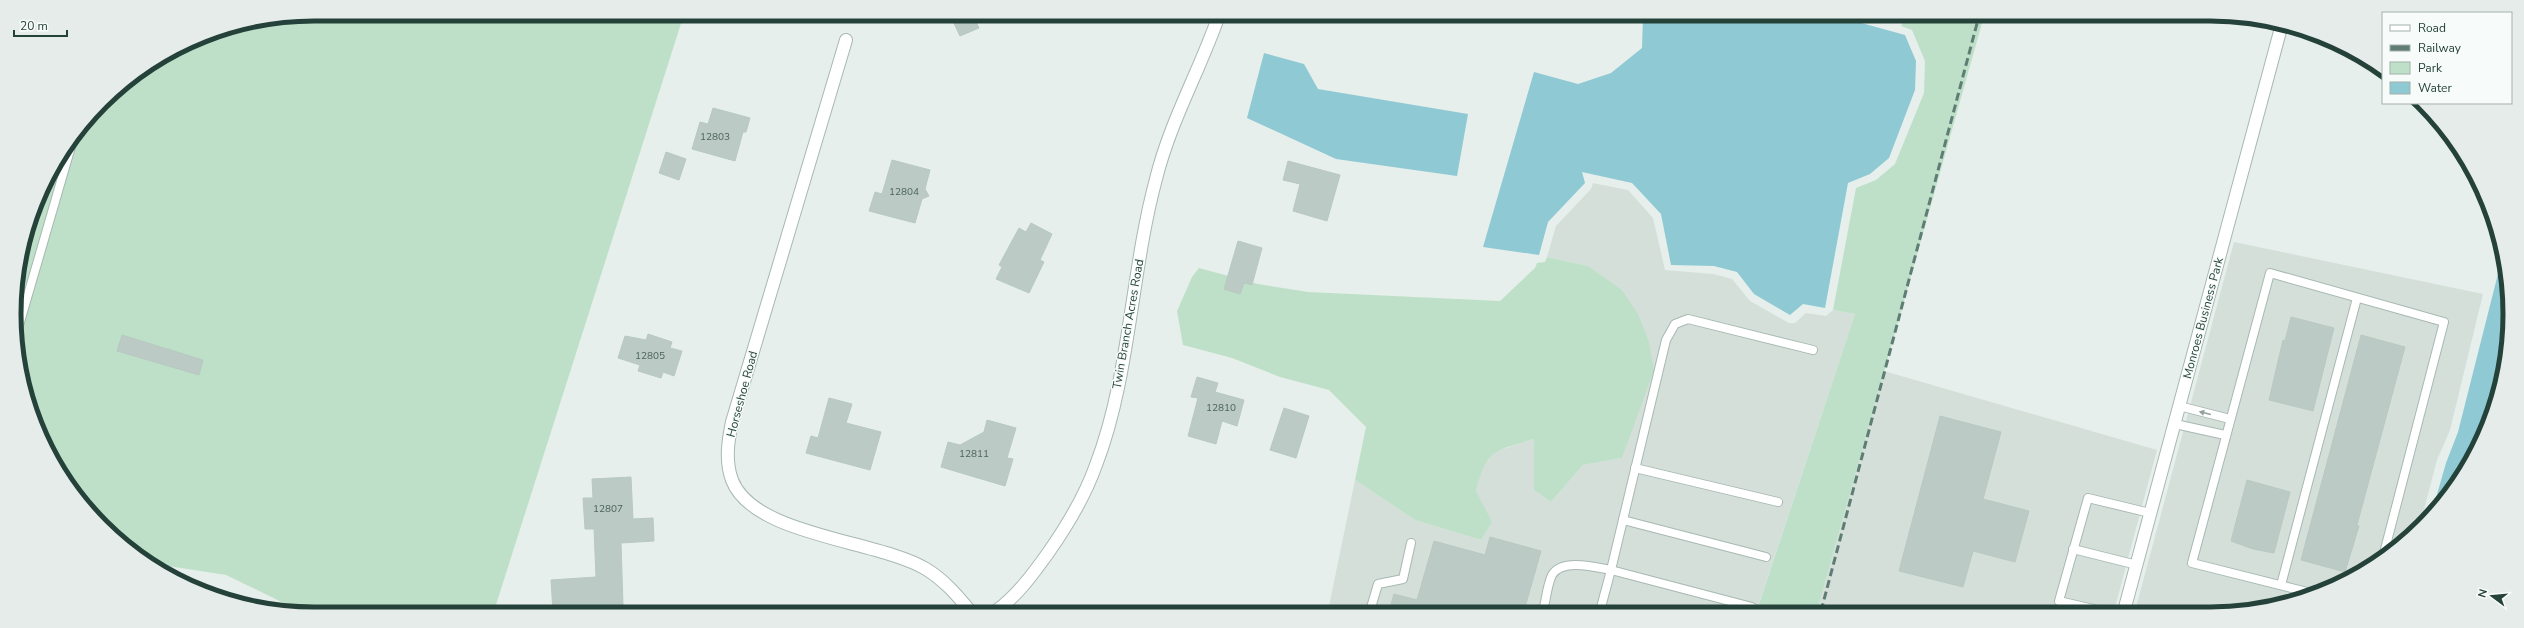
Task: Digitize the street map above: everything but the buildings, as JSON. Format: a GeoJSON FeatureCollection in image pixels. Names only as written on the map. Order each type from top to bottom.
{"type":"FeatureCollection","features":[{"type":"Feature","properties":{"kind":"street","name":"Twin Branch Acres Road"},"geometry":{"type":"LineString","coordinates":[[1000,607],[1034,573],[1053,546],[1083,496],[1096,465],[1116,393],[1142,238],[1156,177],[1217,21]]}},
{"type":"Feature","properties":{"kind":"street","name":"Monroes Business Park"},"geometry":{"type":"LineString","coordinates":[[2125,607],[2280,30]]}},
{"type":"Feature","properties":{"kind":"street","name":"Horseshoe Road"},"geometry":{"type":"LineString","coordinates":[[846,40],[732,422],[728,445],[728,463],[732,480],[740,493],[764,514],[783,523],[905,559],[926,569],[940,578],[966,607]]}},
{"type":"Feature","properties":{"kind":"lane"},"geometry":{"type":"LineString","coordinates":[[21,318],[70,152]]}},
{"type":"Feature","properties":{"kind":"lane"},"geometry":{"type":"LineString","coordinates":[[2304,591],[2192,563],[2225,435],[2270,273],[2444,322],[2385,548]]}},
{"type":"Feature","properties":{"kind":"lane"},"geometry":{"type":"LineString","coordinates":[[2281,585],[2357,298]]}},
{"type":"Feature","properties":{"kind":"lane"},"geometry":{"type":"LineString","coordinates":[[1601,607],[1666,340],[1675,324],[1688,319],[1813,350]]}},
{"type":"Feature","properties":{"kind":"lane"},"geometry":{"type":"LineString","coordinates":[[2179,406],[2230,419]]}},
{"type":"Feature","properties":{"kind":"lane"},"geometry":{"type":"LineString","coordinates":[[2175,424],[2225,435]]}},
{"type":"Feature","properties":{"kind":"lane"},"geometry":{"type":"LineString","coordinates":[[1635,468],[1778,502]]}},
{"type":"Feature","properties":{"kind":"lane"},"geometry":{"type":"LineString","coordinates":[[2082,607],[2059,601],[2088,498],[2150,513]]}},
{"type":"Feature","properties":{"kind":"lane"},"geometry":{"type":"LineString","coordinates":[[1622,520],[1766,556]]}},
{"type":"Feature","properties":{"kind":"lane"},"geometry":{"type":"LineString","coordinates":[[1371,607],[1378,584],[1403,579],[1411,543]]}},
{"type":"Feature","properties":{"kind":"lane"},"geometry":{"type":"LineString","coordinates":[[2073,549],[2137,565]]}},
{"type":"Feature","properties":{"kind":"lane"},"geometry":{"type":"LineString","coordinates":[[1544,607],[1552,575],[1563,566],[1590,566],[1611,570],[1752,607]]}},
{"type":"Feature","properties":{"kind":"shaded area"},"geometry":{"type":"Polygon","coordinates":[[[1593,183],[1628,190],[1653,218],[1665,270],[1713,274],[1732,279],[1750,301],[1789,323],[1795,323],[1806,313],[1826,316],[1833,310],[1855,314],[1759,603],[1778,607],[1329,607],[1355,480],[1415,520],[1481,540],[1491,522],[1476,491],[1481,470],[1494,452],[1534,439],[1534,490],[1551,502],[1583,465],[1622,458],[1588,266],[1547,257],[1556,226],[1591,189],[1593,183]]]}},
{"type":"Feature","properties":{"kind":"shaded area"},"geometry":{"type":"Polygon","coordinates":[[[2234,242],[2483,294],[2450,430],[2437,460],[2423,515],[2403,534],[2373,558],[2340,577],[2322,585],[2286,597],[2229,606],[2136,607],[2234,242]]]}},
{"type":"Feature","properties":{"kind":"shaded area"},"geometry":{"type":"Polygon","coordinates":[[[1884,371],[2157,450],[2115,607],[1818,607],[1884,371]]]}},
{"type":"Feature","properties":{"kind":"green space"},"geometry":{"type":"Polygon","coordinates":[[[314,21],[682,21],[495,607],[314,607],[288,605],[226,575],[162,565],[151,558],[107,521],[70,477],[60,460],[43,426],[31,390],[24,352],[21,314],[24,276],[31,238],[43,202],[60,167],[70,151],[94,121],[121,94],[151,70],[167,60],[202,43],[238,31],[257,27],[314,21]]]}},
{"type":"Feature","properties":{"kind":"green space"},"geometry":{"type":"Polygon","coordinates":[[[1904,21],[1983,21],[1818,607],[1775,607],[1759,604],[1855,314],[1833,310],[1856,188],[1876,180],[1895,164],[1924,93],[1925,61],[1912,30],[1901,26],[1904,21]]]}},
{"type":"Feature","properties":{"kind":"green space"},"geometry":{"type":"Polygon","coordinates":[[[1547,257],[1588,266],[1622,290],[1638,314],[1649,342],[1654,370],[1622,458],[1583,465],[1551,502],[1534,490],[1534,439],[1501,449],[1494,453],[1484,466],[1476,491],[1492,522],[1481,540],[1415,520],[1355,480],[1366,427],[1329,390],[1280,377],[1232,358],[1183,345],[1177,311],[1192,277],[1199,268],[1258,284],[1308,292],[1500,301],[1535,268],[1537,263],[1545,262],[1547,257]]]}},
{"type":"Feature","properties":{"kind":"water"},"geometry":{"type":"Polygon","coordinates":[[[1643,21],[1854,21],[1905,35],[1916,61],[1915,90],[1889,158],[1870,174],[1848,183],[1825,308],[1803,304],[1790,315],[1754,294],[1737,272],[1714,266],[1671,265],[1661,214],[1632,183],[1582,172],[1585,183],[1548,222],[1539,255],[1483,247],[1534,72],[1578,84],[1611,73],[1642,48],[1643,21]]]}},
{"type":"Feature","properties":{"kind":"water"},"geometry":{"type":"Polygon","coordinates":[[[1264,53],[1304,64],[1318,89],[1468,114],[1457,176],[1336,159],[1247,118],[1264,53]]]}},
{"type":"Feature","properties":{"kind":"water"},"geometry":{"type":"Polygon","coordinates":[[[2499,270],[2503,314],[2500,352],[2493,390],[2481,426],[2473,444],[2454,477],[2435,500],[2446,463],[2458,432],[2499,270]]]}},
{"type":"Feature","properties":{"kind":"railway"},"geometry":{"type":"LineString","coordinates":[[1822,607],[1978,21]]}}]}
